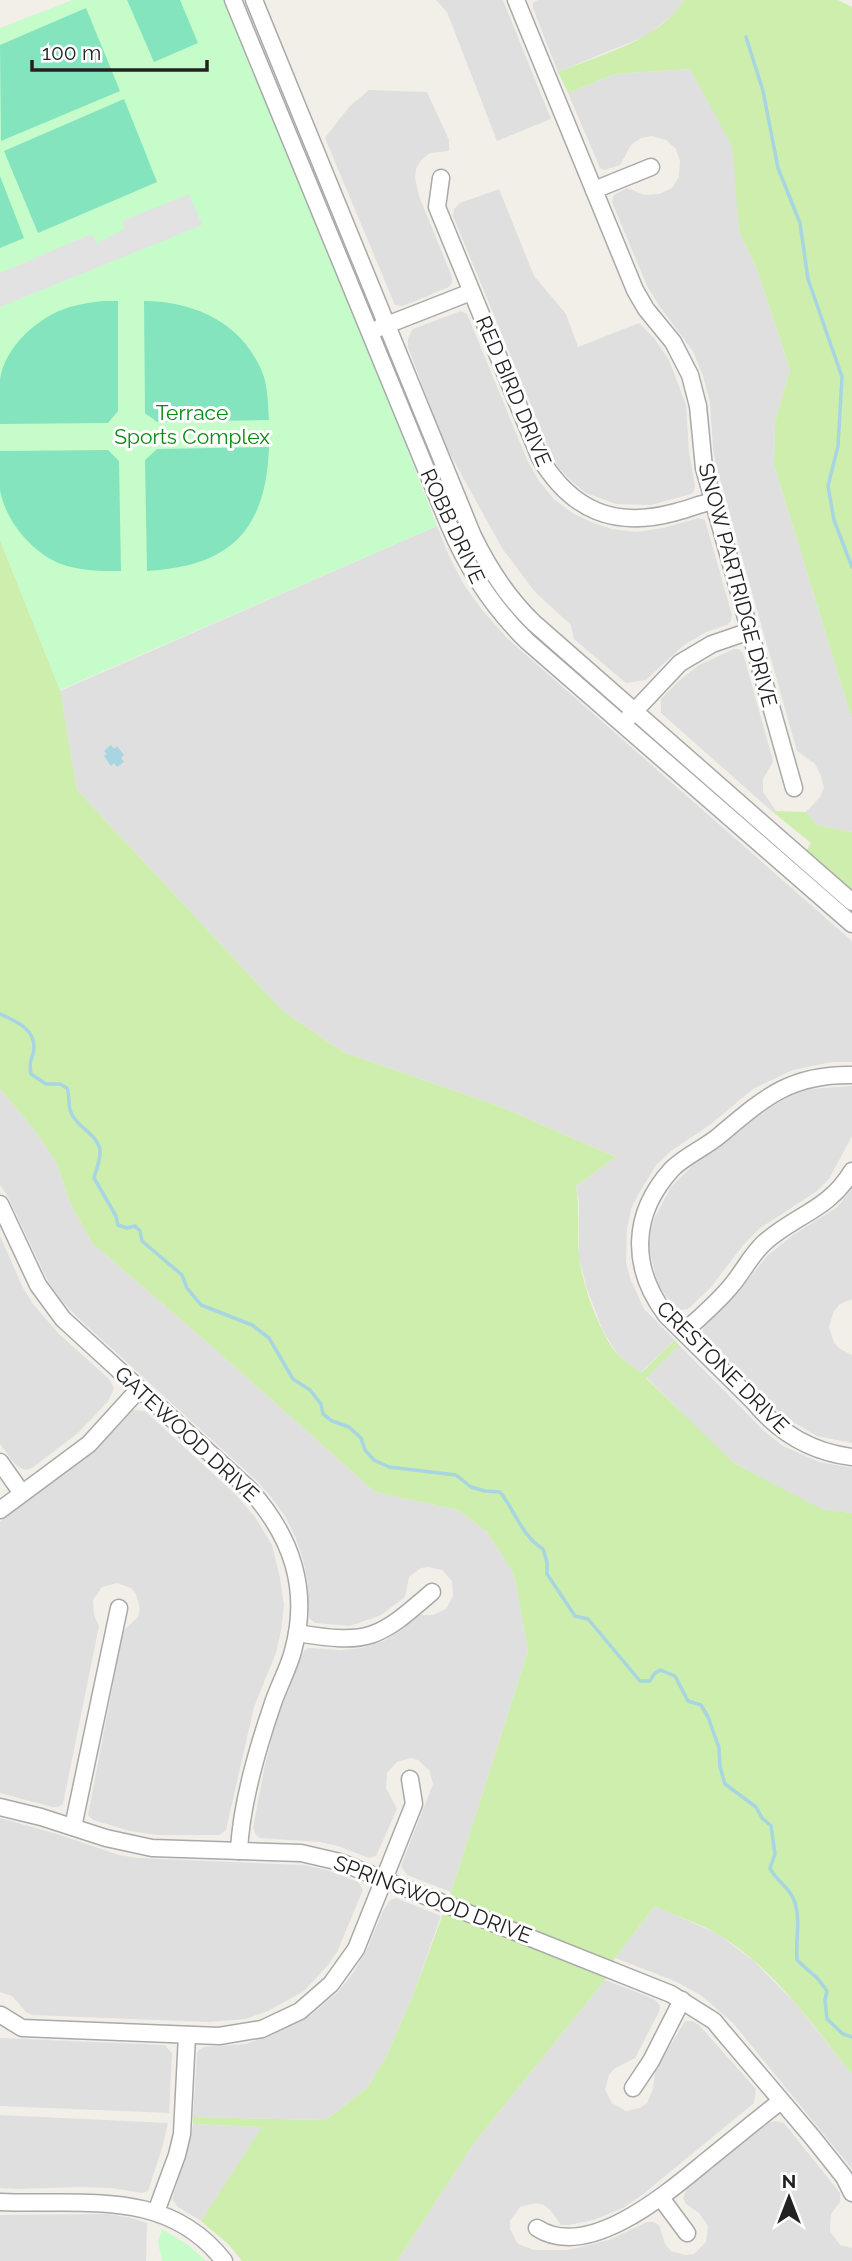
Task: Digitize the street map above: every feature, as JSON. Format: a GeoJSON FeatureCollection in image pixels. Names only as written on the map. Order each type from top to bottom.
{"type":"FeatureCollection","features":[{"type":"Feature","properties":{"kind":"street","name":"ROBB DRIVE"},"geometry":{"type":"LineString","coordinates":[[233,0],[455,537],[476,581],[520,635],[852,924]]}},
{"type":"Feature","properties":{"kind":"street","name":"ROBB DRIVE"},"geometry":{"type":"LineString","coordinates":[[254,0],[473,536],[505,592],[534,624],[852,902]]}},
{"type":"Feature","properties":{"kind":"street","name":"SNOW PARTRIDGE DRIVE"},"geometry":{"type":"LineString","coordinates":[[516,0],[635,290],[646,309],[673,342],[690,375],[698,406],[704,468],[794,788]]}},
{"type":"Feature","properties":{"kind":"street"},"geometry":{"type":"LineString","coordinates":[[594,190],[651,167]]}},
{"type":"Feature","properties":{"kind":"street","name":"RED BIRD DRIVE"},"geometry":{"type":"LineString","coordinates":[[441,178],[437,207],[540,458],[559,487],[596,512],[620,517],[649,517],[713,501]]}},
{"type":"Feature","properties":{"kind":"street"},"geometry":{"type":"LineString","coordinates":[[371,331],[471,292]]}},
{"type":"Feature","properties":{"kind":"street"},"geometry":{"type":"LineString","coordinates":[[623,724],[665,677],[686,659],[712,644],[750,631]]}},
{"type":"Feature","properties":{"kind":"street","name":"CRESTONE DRIVE"},"geometry":{"type":"LineString","coordinates":[[852,1075],[815,1078],[795,1083],[759,1102],[718,1138],[673,1168],[654,1196],[642,1226],[641,1264],[654,1300],[666,1315],[765,1415],[790,1436],[817,1449],[852,1457]]}},
{"type":"Feature","properties":{"kind":"street"},"geometry":{"type":"LineString","coordinates":[[684,1332],[730,1287],[761,1246],[782,1228],[834,1196],[852,1171]]}},
{"type":"Feature","properties":{"kind":"street","name":"GATEWOOD DRIVE"},"geometry":{"type":"LineString","coordinates":[[0,1204],[49,1303],[63,1319],[250,1490],[279,1527],[295,1569],[299,1591],[297,1633],[292,1654],[272,1705],[245,1802],[239,1851]]}},
{"type":"Feature","properties":{"kind":"street"},"geometry":{"type":"LineString","coordinates":[[0,1510],[89,1444],[139,1389]]}},
{"type":"Feature","properties":{"kind":"street"},"geometry":{"type":"LineString","coordinates":[[0,1462],[21,1492]]}},
{"type":"Feature","properties":{"kind":"street"},"geometry":{"type":"LineString","coordinates":[[297,1633],[334,1639],[368,1636],[398,1622],[432,1592]]}},
{"type":"Feature","properties":{"kind":"street"},"geometry":{"type":"LineString","coordinates":[[73,1827],[119,1608]]}},
{"type":"Feature","properties":{"kind":"street"},"geometry":{"type":"LineString","coordinates":[[1,2015],[22,2028],[219,2036],[262,2029],[281,2021],[316,1999],[345,1968],[356,1949],[414,1804],[410,1779]]}},
{"type":"Feature","properties":{"kind":"street","name":"SPRINGWOOD DRIVE"},"geometry":{"type":"LineString","coordinates":[[0,1807],[106,1839],[152,1848],[301,1853],[340,1862],[626,1975],[682,2000],[713,2021],[723,2032],[836,2167],[852,2193]]}},
{"type":"Feature","properties":{"kind":"street"},"geometry":{"type":"LineString","coordinates":[[633,2088],[651,2061],[682,2000]]}},
{"type":"Feature","properties":{"kind":"street"},"geometry":{"type":"LineString","coordinates":[[156,2212],[182,2134],[187,2035]]}},
{"type":"Feature","properties":{"kind":"street"},"geometry":{"type":"LineString","coordinates":[[537,2228],[560,2240],[584,2237],[615,2227],[645,2211],[781,2101]]}},
{"type":"Feature","properties":{"kind":"street"},"geometry":{"type":"LineString","coordinates":[[662,2198],[687,2232]]}},
{"type":"Feature","properties":{"kind":"street"},"geometry":{"type":"LineString","coordinates":[[0,2202],[117,2203],[156,2212],[188,2228],[224,2261]]}},
{"type":"Feature","properties":{"kind":"shaded area"},"geometry":{"type":"Polygon","coordinates":[[[436,0],[503,0],[551,119],[497,141],[447,12],[436,0]]]}},
{"type":"Feature","properties":{"kind":"shaded area"},"geometry":{"type":"Polygon","coordinates":[[[538,0],[684,0],[677,12],[646,36],[558,72],[533,8],[533,3],[538,0]]]}},
{"type":"Feature","properties":{"kind":"shaded area"},"geometry":{"type":"Polygon","coordinates":[[[690,69],[733,146],[739,231],[757,269],[790,370],[775,422],[774,465],[852,719],[852,832],[817,825],[806,812],[820,797],[824,788],[815,764],[797,751],[716,465],[710,402],[703,376],[693,351],[647,286],[612,202],[614,195],[627,188],[645,195],[659,194],[672,188],[679,177],[680,161],[676,149],[666,140],[652,136],[641,138],[631,145],[620,165],[604,170],[600,168],[568,93],[615,74],[690,69]]]}},
{"type":"Feature","properties":{"kind":"shaded area"},"geometry":{"type":"Polygon","coordinates":[[[369,90],[427,92],[449,140],[449,151],[430,153],[421,160],[415,178],[419,196],[452,277],[452,283],[449,287],[403,306],[395,305],[325,138],[349,107],[369,90]]]}},
{"type":"Feature","properties":{"kind":"shaded area"},"geometry":{"type":"Polygon","coordinates":[[[499,189],[534,276],[566,314],[578,347],[639,323],[654,338],[669,360],[686,405],[689,452],[695,486],[691,494],[651,505],[616,504],[586,493],[558,467],[453,216],[454,209],[460,203],[499,189]]]}},
{"type":"Feature","properties":{"kind":"shaded area"},"geometry":{"type":"Polygon","coordinates":[[[189,194],[202,225],[0,307],[0,273],[91,234],[97,243],[125,229],[122,221],[189,194]]]}},
{"type":"Feature","properties":{"kind":"shaded area"},"geometry":{"type":"Polygon","coordinates":[[[461,311],[467,314],[528,462],[554,499],[572,513],[612,529],[636,532],[699,518],[705,520],[732,615],[731,621],[684,645],[646,680],[626,683],[574,639],[571,625],[535,592],[502,548],[444,443],[408,347],[408,338],[413,329],[461,311]]]}},
{"type":"Feature","properties":{"kind":"shaded area"},"geometry":{"type":"Polygon","coordinates":[[[437,526],[464,585],[508,639],[852,941],[852,1062],[832,1062],[793,1070],[753,1089],[657,1164],[631,1209],[627,1229],[626,1262],[630,1278],[644,1309],[675,1340],[640,1373],[618,1355],[603,1331],[579,1258],[579,1202],[576,1186],[616,1157],[501,1107],[343,1052],[283,1011],[77,790],[60,691],[437,526]]]}},
{"type":"Feature","properties":{"kind":"shaded area"},"geometry":{"type":"Polygon","coordinates":[[[734,649],[743,653],[772,757],[773,762],[763,779],[763,792],[776,811],[774,813],[661,713],[661,699],[681,679],[699,665],[734,649]]]}},
{"type":"Feature","properties":{"kind":"shaded area"},"geometry":{"type":"Polygon","coordinates":[[[852,1086],[852,1136],[829,1179],[817,1191],[759,1229],[711,1287],[688,1309],[675,1308],[658,1285],[649,1248],[655,1217],[671,1187],[693,1165],[719,1148],[768,1108],[809,1089],[852,1086]]]}},
{"type":"Feature","properties":{"kind":"shaded area"},"geometry":{"type":"Polygon","coordinates":[[[0,1089],[36,1132],[56,1162],[71,1205],[92,1243],[375,1492],[458,1510],[487,1532],[514,1574],[528,1651],[451,1892],[407,1875],[401,1866],[433,1784],[429,1770],[418,1760],[411,1758],[397,1762],[387,1773],[386,1788],[397,1809],[376,1856],[369,1858],[320,1842],[260,1838],[253,1828],[279,1710],[304,1651],[308,1648],[362,1648],[386,1640],[420,1615],[433,1615],[446,1609],[453,1596],[452,1581],[442,1570],[421,1568],[409,1577],[405,1597],[381,1615],[350,1626],[315,1623],[310,1619],[303,1559],[285,1516],[271,1497],[257,1481],[75,1315],[49,1283],[0,1185],[0,1089]]]}},
{"type":"Feature","properties":{"kind":"shaded area"},"geometry":{"type":"Polygon","coordinates":[[[852,1189],[852,1299],[840,1304],[834,1311],[829,1327],[834,1343],[852,1355],[852,1443],[817,1436],[784,1417],[702,1333],[705,1324],[738,1292],[767,1256],[793,1235],[836,1208],[852,1189]]]}},
{"type":"Feature","properties":{"kind":"shaded area"},"geometry":{"type":"Polygon","coordinates":[[[0,1236],[33,1304],[59,1334],[109,1379],[114,1388],[109,1400],[78,1433],[26,1470],[14,1463],[0,1444],[0,1236]]]}},
{"type":"Feature","properties":{"kind":"shaded area"},"geometry":{"type":"Polygon","coordinates":[[[679,1345],[764,1431],[783,1446],[819,1462],[852,1468],[852,1513],[822,1509],[801,1499],[734,1463],[708,1439],[646,1377],[679,1345]]]}},
{"type":"Feature","properties":{"kind":"shaded area"},"geometry":{"type":"Polygon","coordinates":[[[133,1410],[145,1411],[236,1495],[255,1517],[272,1545],[280,1578],[284,1605],[276,1653],[254,1707],[226,1830],[220,1835],[157,1835],[130,1831],[93,1820],[88,1815],[123,1631],[138,1617],[140,1609],[136,1594],[131,1588],[117,1583],[102,1587],[93,1600],[94,1615],[99,1626],[63,1804],[52,1807],[0,1793],[0,1522],[98,1447],[133,1410]]]}},
{"type":"Feature","properties":{"kind":"shaded area"},"geometry":{"type":"Polygon","coordinates":[[[0,1818],[119,1855],[304,1865],[327,1870],[358,1882],[363,1890],[337,1952],[328,1965],[304,1991],[268,2011],[245,2019],[209,2022],[32,2015],[12,1996],[0,1992],[0,1818]]]}},
{"type":"Feature","properties":{"kind":"shaded area"},"geometry":{"type":"Polygon","coordinates":[[[396,1898],[441,1916],[415,1990],[387,2055],[368,2087],[326,2120],[193,2117],[199,2050],[204,2047],[245,2044],[270,2036],[311,2015],[339,1991],[353,1973],[367,1949],[383,1911],[390,1900],[396,1898]]]}},
{"type":"Feature","properties":{"kind":"shaded area"},"geometry":{"type":"Polygon","coordinates":[[[655,1906],[718,1934],[754,1961],[795,2003],[852,2074],[852,2169],[733,2023],[702,1996],[677,1982],[615,1958],[655,1906]]]}},
{"type":"Feature","properties":{"kind":"shaded area"},"geometry":{"type":"Polygon","coordinates":[[[605,1980],[654,1999],[660,2005],[635,2058],[614,2069],[609,2075],[605,2090],[612,2103],[626,2111],[640,2108],[647,2103],[653,2089],[655,2071],[685,2021],[692,2021],[699,2025],[756,2089],[754,2103],[623,2208],[593,2220],[561,2225],[544,2205],[536,2203],[520,2207],[510,2221],[510,2229],[518,2244],[534,2250],[568,2250],[609,2240],[647,2222],[653,2222],[659,2225],[665,2244],[671,2251],[694,2254],[706,2242],[708,2226],[699,2213],[686,2204],[683,2198],[687,2188],[768,2123],[776,2121],[784,2123],[840,2193],[840,2202],[831,2214],[830,2231],[840,2245],[852,2248],[852,2261],[397,2261],[474,2143],[605,1980]]]}},
{"type":"Feature","properties":{"kind":"shaded area"},"geometry":{"type":"Polygon","coordinates":[[[0,2038],[165,2045],[172,2054],[169,2113],[0,2106],[0,2038]]]}},
{"type":"Feature","properties":{"kind":"shaded area"},"geometry":{"type":"Polygon","coordinates":[[[0,2115],[168,2123],[148,2191],[142,2193],[80,2187],[19,2189],[0,2188],[0,2115]]]}},
{"type":"Feature","properties":{"kind":"shaded area"},"geometry":{"type":"Polygon","coordinates":[[[193,2124],[263,2127],[201,2221],[178,2207],[172,2199],[193,2124]]]}},
{"type":"Feature","properties":{"kind":"shaded area"},"geometry":{"type":"Polygon","coordinates":[[[108,2214],[147,2223],[146,2261],[0,2261],[0,2215],[108,2214]]]}},
{"type":"Feature","properties":{"kind":"green space","name":"Terrace Sports Complex"},"geometry":{"type":"Polygon","coordinates":[[[72,0],[232,0],[437,526],[60,690],[0,540],[0,28],[72,0]]]}},
{"type":"Feature","properties":{"kind":"green space"},"geometry":{"type":"Polygon","coordinates":[[[127,0],[180,0],[198,43],[154,62],[127,0]]]}},
{"type":"Feature","properties":{"kind":"green space"},"geometry":{"type":"Polygon","coordinates":[[[684,0],[838,0],[852,7],[852,719],[774,465],[775,422],[790,370],[757,269],[739,231],[732,146],[690,69],[615,74],[568,93],[558,72],[645,36],[673,14],[684,0]]]}},
{"type":"Feature","properties":{"kind":"green space"},"geometry":{"type":"Polygon","coordinates":[[[86,8],[120,91],[1,141],[0,45],[86,8]]]}},
{"type":"Feature","properties":{"kind":"green space"},"geometry":{"type":"Polygon","coordinates":[[[124,99],[157,182],[38,233],[4,151],[124,99]]]}},
{"type":"Feature","properties":{"kind":"green space"},"geometry":{"type":"Polygon","coordinates":[[[0,176],[24,238],[0,248],[0,176]]]}},
{"type":"Feature","properties":{"kind":"green space"},"geometry":{"type":"Polygon","coordinates":[[[103,301],[118,301],[118,411],[108,423],[0,424],[0,380],[3,368],[8,356],[25,334],[58,311],[103,301]]]}},
{"type":"Feature","properties":{"kind":"green space"},"geometry":{"type":"Polygon","coordinates":[[[144,301],[163,302],[200,311],[232,330],[256,359],[264,377],[269,420],[157,422],[145,413],[144,301]]]}},
{"type":"Feature","properties":{"kind":"green space"},"geometry":{"type":"Polygon","coordinates":[[[269,447],[260,501],[251,522],[238,539],[221,552],[201,561],[176,568],[147,571],[145,460],[157,449],[269,447]]]}},
{"type":"Feature","properties":{"kind":"green space"},"geometry":{"type":"Polygon","coordinates":[[[108,450],[119,461],[121,571],[83,569],[50,559],[30,544],[8,513],[0,490],[0,451],[108,450]]]}},
{"type":"Feature","properties":{"kind":"green space"},"geometry":{"type":"Polygon","coordinates":[[[0,540],[60,690],[77,790],[283,1011],[343,1052],[501,1107],[616,1157],[576,1186],[581,1267],[593,1309],[612,1347],[641,1373],[675,1340],[679,1345],[646,1378],[734,1463],[822,1509],[852,1513],[852,2074],[791,1998],[739,1948],[703,1927],[655,1906],[615,1958],[605,1980],[474,2143],[397,2261],[242,2261],[228,2244],[201,2221],[262,2127],[193,2124],[193,2117],[326,2120],[368,2087],[387,2055],[415,1990],[451,1892],[528,1651],[514,1574],[487,1532],[458,1510],[375,1492],[92,1243],[71,1205],[56,1162],[36,1132],[0,1089],[0,540]]]}},
{"type":"Feature","properties":{"kind":"green space"},"geometry":{"type":"Polygon","coordinates":[[[806,812],[817,825],[852,832],[852,890],[807,850],[811,843],[774,813],[806,812]]]}},
{"type":"Feature","properties":{"kind":"green space"},"geometry":{"type":"Polygon","coordinates":[[[162,2229],[188,2245],[206,2261],[162,2261],[158,2242],[162,2229]]]}},
{"type":"Feature","properties":{"kind":"water"},"geometry":{"type":"Polygon","coordinates":[[[111,745],[114,749],[117,746],[124,755],[121,758],[124,762],[117,767],[114,763],[111,766],[104,756],[107,754],[104,751],[111,745]]]}},
{"type":"Feature","properties":{"kind":"waterway"},"geometry":{"type":"LineString","coordinates":[[746,37],[763,91],[778,168],[800,223],[808,279],[842,377],[838,446],[828,486],[834,520],[852,567]]}},
{"type":"Feature","properties":{"kind":"waterway"},"geometry":{"type":"LineString","coordinates":[[0,1014],[23,1026],[31,1035],[34,1047],[31,1074],[46,1084],[60,1084],[67,1088],[73,1116],[98,1144],[100,1157],[94,1178],[116,1216],[118,1225],[127,1228],[135,1226],[140,1231],[142,1241],[182,1275],[187,1288],[201,1305],[252,1325],[269,1338],[293,1379],[310,1390],[321,1404],[323,1414],[332,1421],[349,1427],[361,1438],[365,1450],[374,1460],[389,1467],[456,1475],[471,1487],[500,1492],[529,1537],[543,1549],[547,1574],[575,1616],[588,1619],[640,1681],[650,1681],[660,1670],[675,1676],[688,1701],[701,1705],[719,1748],[720,1767],[725,1784],[756,1807],[762,1818],[771,1826],[775,1854],[770,1868],[791,1894],[796,1905],[797,1960],[827,1991],[827,2019],[843,2034],[852,2037]]}}]}
